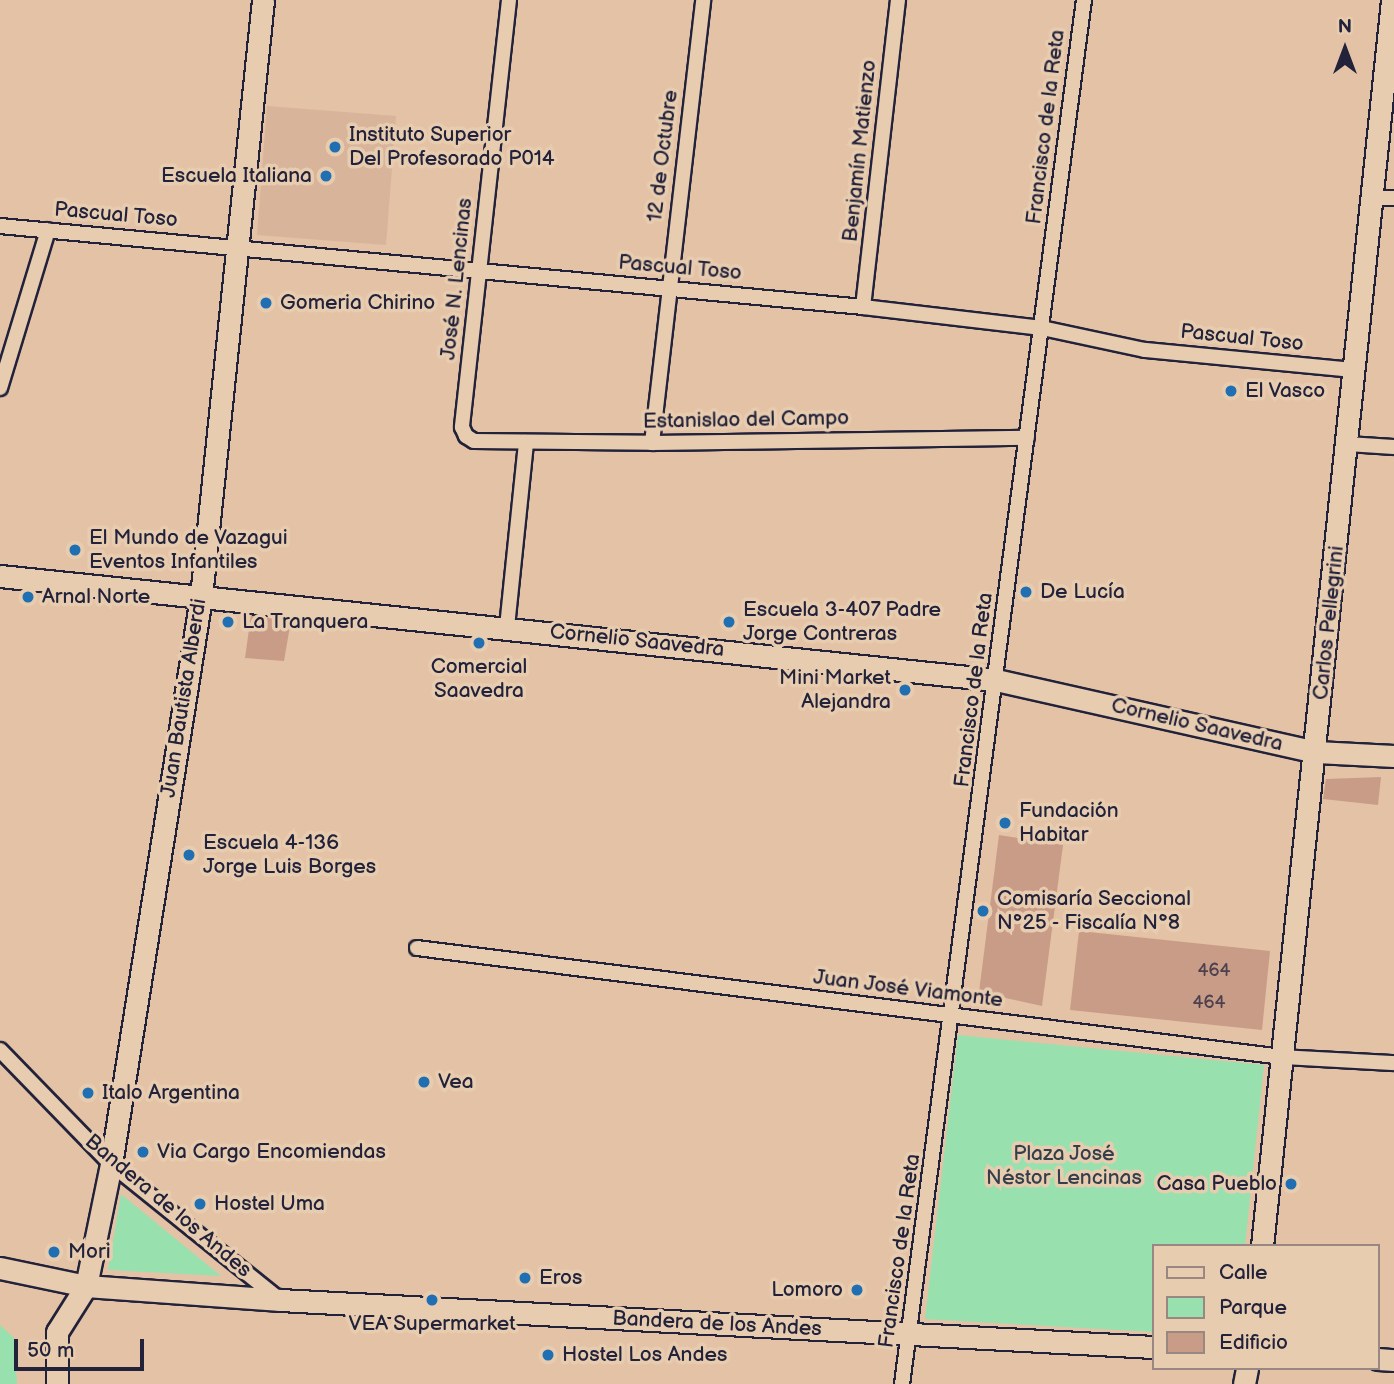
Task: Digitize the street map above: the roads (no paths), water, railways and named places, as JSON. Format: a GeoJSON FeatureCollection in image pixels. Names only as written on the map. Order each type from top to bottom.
{"type":"FeatureCollection","features":[{"type":"Feature","properties":{"kind":"street","name":"Juan Bautista Alberdi"},"geometry":{"type":"LineString","coordinates":[[57,1384],[57,1332],[86,1286],[111,1164],[201,597],[263,0]]}},
{"type":"Feature","properties":{"kind":"street","name":"José N. Lencinas"},"geometry":{"type":"LineString","coordinates":[[466,436],[462,427],[509,0]]}},
{"type":"Feature","properties":{"kind":"street","name":"12 de Octubre"},"geometry":{"type":"LineString","coordinates":[[652,443],[703,0]]}},
{"type":"Feature","properties":{"kind":"street","name":"Benjamín Matienzo"},"geometry":{"type":"LineString","coordinates":[[863,307],[898,0]]}},
{"type":"Feature","properties":{"kind":"street","name":"Francisco de la Reta"},"geometry":{"type":"LineString","coordinates":[[902,1384],[954,1017],[1084,0]]}},
{"type":"Feature","properties":{"kind":"street","name":"Carlos Pellegrini"},"geometry":{"type":"LineString","coordinates":[[1262,1244],[1316,752],[1354,370],[1383,198],[1392,0]]}},
{"type":"Feature","properties":{"kind":"street","name":"Pascual Toso"},"geometry":{"type":"LineString","coordinates":[[0,226],[863,307],[1042,328],[1145,350],[1354,370]]}},
{"type":"Feature","properties":{"kind":"street"},"geometry":{"type":"LineString","coordinates":[[0,388],[48,230]]}},
{"type":"Feature","properties":{"kind":"street","name":"Estanislao del Campo"},"geometry":{"type":"LineString","coordinates":[[466,436],[474,441],[652,443],[1027,438]]}},
{"type":"Feature","properties":{"kind":"street"},"geometry":{"type":"LineString","coordinates":[[507,627],[526,442]]}},
{"type":"Feature","properties":{"kind":"street"},"geometry":{"type":"LineString","coordinates":[[1347,444],[1394,446]]}},
{"type":"Feature","properties":{"kind":"street","name":"Cornelio Saavedra"},"geometry":{"type":"LineString","coordinates":[[0,576],[507,627],[996,681],[1316,752],[1394,756]]}},
{"type":"Feature","properties":{"kind":"street","name":"Juan José Viamonte"},"geometry":{"type":"LineString","coordinates":[[417,948],[1282,1057],[1394,1063]]}},
{"type":"Feature","properties":{"kind":"street","name":"Bandera de los Andes"},"geometry":{"type":"LineString","coordinates":[[0,1050],[111,1164],[280,1300]]}},
{"type":"Feature","properties":{"kind":"street","name":"Bandera de los Andes"},"geometry":{"type":"LineString","coordinates":[[0,1268],[86,1286],[280,1300],[1152,1348]]}},
{"type":"Feature","properties":{"kind":"place","name":"Instituto Superior Del Profesorado P014"},"geometry":{"type":"Point","coordinates":[335,147]}},
{"type":"Feature","properties":{"kind":"place","name":"Escuela Italiana"},"geometry":{"type":"Point","coordinates":[326,176]}},
{"type":"Feature","properties":{"kind":"place","name":"Gomeria Chirino"},"geometry":{"type":"Point","coordinates":[266,303]}},
{"type":"Feature","properties":{"kind":"place","name":"El Vasco"},"geometry":{"type":"Point","coordinates":[1231,391]}},
{"type":"Feature","properties":{"kind":"place","name":"El Mundo de Vazagui Eventos Infantiles"},"geometry":{"type":"Point","coordinates":[75,550]}},
{"type":"Feature","properties":{"kind":"place","name":"De Lucía"},"geometry":{"type":"Point","coordinates":[1026,592]}},
{"type":"Feature","properties":{"kind":"place","name":"Arnal Norte"},"geometry":{"type":"Point","coordinates":[28,597]}},
{"type":"Feature","properties":{"kind":"place","name":"La Tranquera"},"geometry":{"type":"Point","coordinates":[228,622]}},
{"type":"Feature","properties":{"kind":"place","name":"Escuela 3-407 Padre Jorge Contreras"},"geometry":{"type":"Point","coordinates":[729,622]}},
{"type":"Feature","properties":{"kind":"place","name":"Comercial Saavedra"},"geometry":{"type":"Point","coordinates":[479,643]}},
{"type":"Feature","properties":{"kind":"place","name":"Mini Market Alejandra"},"geometry":{"type":"Point","coordinates":[905,690]}},
{"type":"Feature","properties":{"kind":"place","name":"Fundación Habitar"},"geometry":{"type":"Point","coordinates":[1005,823]}},
{"type":"Feature","properties":{"kind":"place","name":"Escuela 4-136 Jorge Luis Borges"},"geometry":{"type":"Point","coordinates":[189,855]}},
{"type":"Feature","properties":{"kind":"place","name":"Comisaría Seccional N°25 - Fiscalía N°8"},"geometry":{"type":"Point","coordinates":[983,911]}},
{"type":"Feature","properties":{"kind":"place","name":"Vea"},"geometry":{"type":"Point","coordinates":[424,1082]}},
{"type":"Feature","properties":{"kind":"place","name":"Italo Argentina"},"geometry":{"type":"Point","coordinates":[88,1093]}},
{"type":"Feature","properties":{"kind":"place","name":"Via Cargo Encomiendas"},"geometry":{"type":"Point","coordinates":[143,1152]}},
{"type":"Feature","properties":{"kind":"place","name":"Casa Pueblo"},"geometry":{"type":"Point","coordinates":[1291,1184]}},
{"type":"Feature","properties":{"kind":"place","name":"Hostel Uma"},"geometry":{"type":"Point","coordinates":[200,1204]}},
{"type":"Feature","properties":{"kind":"place","name":"Mori"},"geometry":{"type":"Point","coordinates":[54,1252]}},
{"type":"Feature","properties":{"kind":"place","name":"Eros"},"geometry":{"type":"Point","coordinates":[525,1278]}},
{"type":"Feature","properties":{"kind":"place","name":"Lomoro"},"geometry":{"type":"Point","coordinates":[857,1290]}},
{"type":"Feature","properties":{"kind":"place","name":"VEA Supermarket"},"geometry":{"type":"Point","coordinates":[432,1300]}},
{"type":"Feature","properties":{"kind":"place","name":"Hostel Los Andes"},"geometry":{"type":"Point","coordinates":[548,1355]}},
{"type":"Feature","properties":{"kind":"park label","name":"Plaza José Néstor Lencinas"},"geometry":{"type":"Point","coordinates":[1064,1166]}}]}
